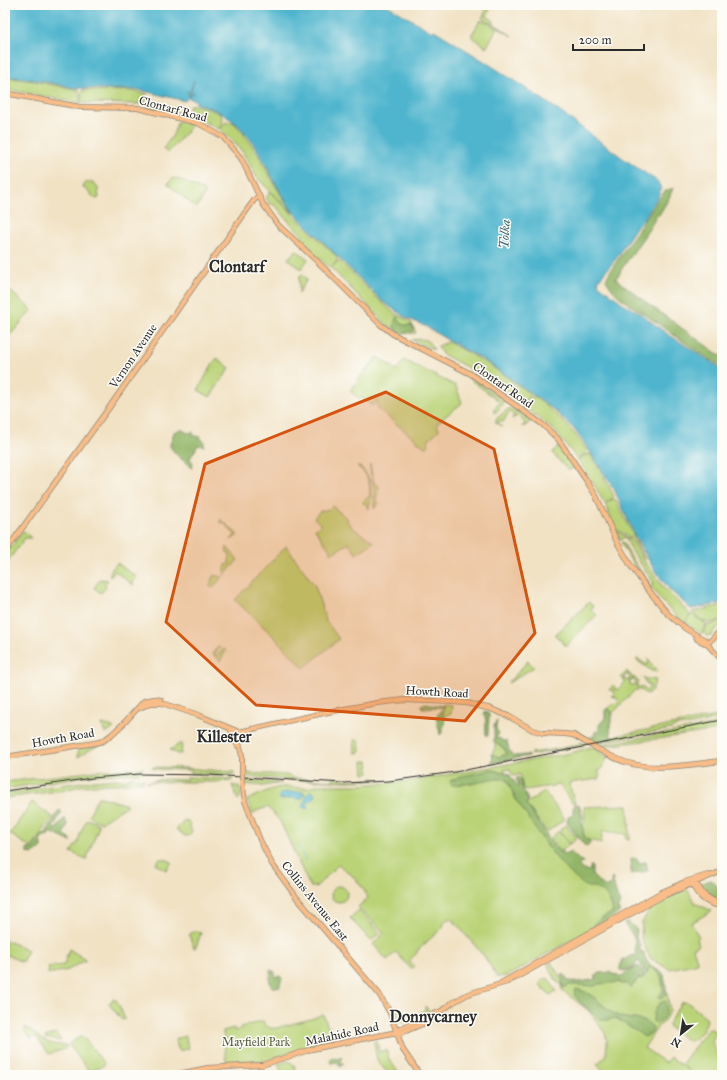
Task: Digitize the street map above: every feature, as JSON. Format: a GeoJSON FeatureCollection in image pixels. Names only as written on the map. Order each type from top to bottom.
{"type":"FeatureCollection","features":[{"type":"Feature","properties":{"kind":"main road","name":"Clontarf Road"},"geometry":{"type":"LineString","coordinates":[[5,94],[80,107],[138,108],[198,123],[220,135],[236,150],[246,165],[259,197],[270,214],[284,231],[317,261],[381,325],[393,334],[472,374],[550,431],[567,452],[596,496],[612,532],[634,570],[651,593],[668,614],[696,636],[699,636],[705,640],[722,660]]}},
{"type":"Feature","properties":{"kind":"main road"},"geometry":{"type":"LineString","coordinates":[[253,202],[256,190]]}},
{"type":"Feature","properties":{"kind":"main road","name":"Vernon Avenue"},"geometry":{"type":"LineString","coordinates":[[5,552],[69,464],[253,202],[259,197]]}},
{"type":"Feature","properties":{"kind":"main road"},"geometry":{"type":"LineString","coordinates":[[707,644],[722,629]]}},
{"type":"Feature","properties":{"kind":"main road","name":"Howth Road"},"geometry":{"type":"LineString","coordinates":[[5,757],[103,740],[119,728],[137,709],[150,702],[159,702],[169,705],[239,732],[365,704],[404,700],[467,703],[491,709],[533,730],[544,733],[571,735],[617,759],[633,764],[655,766],[722,761]]}},
{"type":"Feature","properties":{"kind":"main road","name":"Collins Avenue East"},"geometry":{"type":"LineString","coordinates":[[231,730],[239,747]]}},
{"type":"Feature","properties":{"kind":"main road","name":"Collins Avenue East"},"geometry":{"type":"LineString","coordinates":[[239,732],[238,738],[242,758],[244,798],[264,849],[279,876],[372,984],[386,1005],[406,1054],[420,1075]]}},
{"type":"Feature","properties":{"kind":"main road","name":"Malahide Road"},"geometry":{"type":"LineString","coordinates":[[397,1032],[402,1028],[439,1012],[468,994],[499,984],[569,947],[668,891],[722,871]]}},
{"type":"Feature","properties":{"kind":"main road"},"geometry":{"type":"LineString","coordinates":[[694,881],[702,895],[710,903],[722,906]]}},
{"type":"Feature","properties":{"kind":"main road","name":"Malahide Road"},"geometry":{"type":"LineString","coordinates":[[173,1075],[212,1067],[262,1065],[312,1050],[406,1031],[427,1022],[438,1015],[439,1012]]}},
{"type":"Feature","properties":{"kind":"main road","name":"Malahide Road"},"geometry":{"type":"LineString","coordinates":[[394,1024],[402,1028]]}},
{"type":"Feature","properties":{"kind":"highlighted area"},"geometry":{"type":"Polygon","coordinates":[[[386,392],[494,449],[535,633],[465,721],[256,705],[166,622],[205,464],[386,392]]]}},
{"type":"Feature","properties":{"kind":"green space"},"geometry":{"type":"Polygon","coordinates":[[[489,5],[492,5],[487,16],[493,20],[492,22],[512,36],[482,18],[489,5]]]}},
{"type":"Feature","properties":{"kind":"green space"},"geometry":{"type":"Polygon","coordinates":[[[480,21],[491,24],[496,29],[487,47],[472,37],[472,34],[480,21]]]}},
{"type":"Feature","properties":{"kind":"green space"},"geometry":{"type":"Polygon","coordinates":[[[5,77],[79,90],[80,103],[5,89],[5,77]]]}},
{"type":"Feature","properties":{"kind":"green space"},"geometry":{"type":"Polygon","coordinates":[[[83,90],[133,91],[147,94],[145,103],[140,104],[81,103],[83,90]]]}},
{"type":"Feature","properties":{"kind":"green space"},"geometry":{"type":"Polygon","coordinates":[[[147,104],[177,112],[177,115],[147,107],[147,104]]]}},
{"type":"Feature","properties":{"kind":"green space"},"geometry":{"type":"Polygon","coordinates":[[[189,105],[201,106],[221,114],[223,123],[219,129],[186,113],[190,107],[189,105]]]}},
{"type":"Feature","properties":{"kind":"green space"},"geometry":{"type":"Polygon","coordinates":[[[178,121],[192,125],[168,153],[163,149],[173,135],[178,121]]]}},
{"type":"Feature","properties":{"kind":"green space"},"geometry":{"type":"Polygon","coordinates":[[[226,122],[233,122],[251,143],[285,202],[293,213],[257,178],[241,150],[220,130],[226,122]]]}},
{"type":"Feature","properties":{"kind":"green space"},"geometry":{"type":"Polygon","coordinates":[[[176,178],[204,191],[205,194],[197,207],[195,207],[169,185],[168,183],[172,179],[176,178]]]}},
{"type":"Feature","properties":{"kind":"green space"},"geometry":{"type":"Polygon","coordinates":[[[93,182],[98,188],[99,198],[96,199],[83,187],[85,183],[93,182]]]}},
{"type":"Feature","properties":{"kind":"green space"},"geometry":{"type":"Polygon","coordinates":[[[673,188],[659,215],[655,216],[655,219],[649,229],[619,275],[615,278],[722,357],[722,367],[625,302],[610,287],[606,280],[609,273],[657,201],[664,192],[673,188]]]}},
{"type":"Feature","properties":{"kind":"green space"},"geometry":{"type":"Polygon","coordinates":[[[270,192],[337,257],[337,261],[330,268],[304,244],[302,235],[276,206],[269,203],[266,198],[270,192]]]}},
{"type":"Feature","properties":{"kind":"green space"},"geometry":{"type":"Polygon","coordinates":[[[296,250],[308,259],[301,269],[288,259],[296,250]]]}},
{"type":"Feature","properties":{"kind":"green space"},"geometry":{"type":"Polygon","coordinates":[[[340,261],[393,312],[411,322],[416,333],[402,334],[386,324],[331,268],[340,261]]]}},
{"type":"Feature","properties":{"kind":"green space"},"geometry":{"type":"Polygon","coordinates":[[[302,275],[307,279],[299,293],[299,278],[302,275]]]}},
{"type":"Feature","properties":{"kind":"green space"},"geometry":{"type":"Polygon","coordinates":[[[10,291],[32,310],[11,334],[5,336],[5,298],[10,291]]]}},
{"type":"Feature","properties":{"kind":"green space"},"geometry":{"type":"Polygon","coordinates":[[[396,317],[400,318],[399,321],[404,325],[412,325],[413,331],[402,334],[394,327],[396,317]]]}},
{"type":"Feature","properties":{"kind":"green space"},"geometry":{"type":"Polygon","coordinates":[[[412,340],[427,340],[434,350],[412,340]]]}},
{"type":"Feature","properties":{"kind":"green space"},"geometry":{"type":"Polygon","coordinates":[[[448,342],[488,364],[529,393],[529,396],[522,405],[474,371],[442,354],[438,346],[448,342]]]}},
{"type":"Feature","properties":{"kind":"green space"},"geometry":{"type":"Polygon","coordinates":[[[377,357],[397,370],[404,360],[456,386],[462,403],[437,423],[439,430],[428,440],[429,445],[426,448],[379,410],[377,400],[372,406],[361,397],[360,399],[350,391],[377,357]]]}},
{"type":"Feature","properties":{"kind":"green space"},"geometry":{"type":"Polygon","coordinates":[[[217,358],[230,368],[210,397],[198,390],[217,358]]]}},
{"type":"Feature","properties":{"kind":"green space"},"geometry":{"type":"Polygon","coordinates":[[[474,379],[503,400],[503,405],[495,413],[494,408],[501,402],[472,381],[474,379]]]}},
{"type":"Feature","properties":{"kind":"green space"},"geometry":{"type":"Polygon","coordinates":[[[533,396],[569,427],[587,450],[586,453],[577,459],[554,430],[523,406],[530,397],[533,396]]]}},
{"type":"Feature","properties":{"kind":"green space"},"geometry":{"type":"Polygon","coordinates":[[[513,408],[529,419],[530,421],[527,425],[522,427],[525,423],[521,419],[522,418],[517,415],[512,419],[514,414],[509,412],[503,422],[500,420],[498,423],[502,426],[496,423],[496,419],[508,409],[513,408]]]}},
{"type":"Feature","properties":{"kind":"green space"},"geometry":{"type":"Polygon","coordinates":[[[181,429],[188,433],[193,432],[193,435],[200,437],[204,442],[204,446],[198,445],[191,457],[189,457],[193,463],[192,468],[188,463],[177,456],[170,445],[174,432],[181,429]]]}},
{"type":"Feature","properties":{"kind":"green space"},"geometry":{"type":"Polygon","coordinates":[[[559,446],[574,466],[573,469],[567,469],[553,454],[559,446]]]}},
{"type":"Feature","properties":{"kind":"green space"},"geometry":{"type":"Polygon","coordinates":[[[587,454],[590,454],[614,496],[604,503],[578,460],[587,454]]]}},
{"type":"Feature","properties":{"kind":"green space"},"geometry":{"type":"Polygon","coordinates":[[[370,464],[374,483],[380,487],[376,492],[378,493],[376,499],[379,502],[374,509],[374,490],[370,464]]]}},
{"type":"Feature","properties":{"kind":"green space"},"geometry":{"type":"Polygon","coordinates":[[[357,466],[366,473],[369,478],[371,498],[369,509],[363,502],[370,495],[369,482],[364,473],[357,466]]]}},
{"type":"Feature","properties":{"kind":"green space"},"geometry":{"type":"Polygon","coordinates":[[[613,499],[616,500],[645,559],[634,540],[616,529],[605,504],[613,499]]]}},
{"type":"Feature","properties":{"kind":"green space"},"geometry":{"type":"Polygon","coordinates":[[[332,506],[348,519],[347,521],[354,529],[374,542],[356,554],[349,543],[332,553],[315,529],[321,525],[314,518],[320,511],[330,509],[332,506]]]}},
{"type":"Feature","properties":{"kind":"green space"},"geometry":{"type":"Polygon","coordinates":[[[221,519],[238,535],[231,540],[235,535],[224,523],[220,522],[221,519]]]}},
{"type":"Feature","properties":{"kind":"green space"},"geometry":{"type":"Polygon","coordinates":[[[615,530],[633,542],[642,558],[663,587],[690,615],[691,614],[705,623],[706,625],[701,634],[678,617],[658,596],[650,586],[654,583],[632,551],[625,537],[620,540],[615,530]]]}},
{"type":"Feature","properties":{"kind":"green space"},"geometry":{"type":"Polygon","coordinates":[[[23,531],[22,534],[24,531],[31,538],[25,538],[5,565],[5,555],[23,531]]]}},
{"type":"Feature","properties":{"kind":"green space"},"geometry":{"type":"Polygon","coordinates":[[[621,542],[623,542],[631,557],[649,583],[648,584],[630,559],[621,542]]]}},
{"type":"Feature","properties":{"kind":"green space"},"geometry":{"type":"Polygon","coordinates":[[[286,546],[315,586],[326,621],[339,639],[304,668],[235,600],[286,546]]]}},
{"type":"Feature","properties":{"kind":"green space"},"geometry":{"type":"Polygon","coordinates":[[[227,547],[238,560],[225,574],[228,577],[224,574],[226,565],[229,564],[230,555],[226,551],[227,547]]]}},
{"type":"Feature","properties":{"kind":"green space"},"geometry":{"type":"Polygon","coordinates":[[[117,563],[137,577],[133,582],[133,585],[115,571],[110,577],[109,576],[117,563]]]}},
{"type":"Feature","properties":{"kind":"green space"},"geometry":{"type":"Polygon","coordinates":[[[214,575],[220,577],[223,576],[213,588],[209,585],[212,582],[211,580],[214,575]]]}},
{"type":"Feature","properties":{"kind":"green space"},"geometry":{"type":"Polygon","coordinates":[[[100,579],[108,580],[105,584],[106,588],[101,593],[94,588],[100,579]]]}},
{"type":"Feature","properties":{"kind":"green space"},"geometry":{"type":"Polygon","coordinates":[[[589,602],[593,606],[591,609],[597,615],[566,646],[555,635],[589,602]]]}},
{"type":"Feature","properties":{"kind":"green space"},"geometry":{"type":"Polygon","coordinates":[[[722,605],[722,619],[713,622],[706,622],[692,612],[722,605]]]}},
{"type":"Feature","properties":{"kind":"green space"},"geometry":{"type":"Polygon","coordinates":[[[722,620],[722,624],[713,632],[712,635],[706,636],[703,633],[707,625],[722,620]]]}},
{"type":"Feature","properties":{"kind":"green space"},"geometry":{"type":"Polygon","coordinates":[[[722,634],[722,653],[716,640],[722,634]]]}},
{"type":"Feature","properties":{"kind":"green space"},"geometry":{"type":"Polygon","coordinates":[[[218,647],[220,648],[215,654],[216,656],[224,649],[226,651],[220,661],[212,653],[218,647]]]}},
{"type":"Feature","properties":{"kind":"green space"},"geometry":{"type":"Polygon","coordinates":[[[638,659],[647,665],[649,661],[657,672],[652,671],[636,660],[638,659]]]}},
{"type":"Feature","properties":{"kind":"green space"},"geometry":{"type":"Polygon","coordinates":[[[528,661],[534,667],[508,683],[528,661]]]}},
{"type":"Feature","properties":{"kind":"green space"},"geometry":{"type":"Polygon","coordinates":[[[627,671],[627,675],[629,673],[633,677],[633,680],[634,677],[639,682],[636,687],[642,687],[647,691],[650,686],[645,682],[643,677],[649,681],[650,679],[656,680],[649,693],[647,694],[641,690],[635,690],[613,713],[608,708],[614,703],[616,705],[619,701],[616,697],[611,696],[614,696],[614,690],[609,690],[613,685],[617,690],[625,682],[621,677],[627,671]],[[625,675],[624,680],[629,680],[630,676],[625,675]],[[630,680],[630,685],[635,685],[636,681],[630,680]]]}},
{"type":"Feature","properties":{"kind":"green space"},"geometry":{"type":"Polygon","coordinates":[[[426,703],[443,706],[444,708],[442,714],[445,720],[443,731],[440,735],[437,718],[443,708],[422,708],[421,705],[426,703]]]}},
{"type":"Feature","properties":{"kind":"green space"},"geometry":{"type":"Polygon","coordinates":[[[443,704],[452,705],[451,714],[442,716],[443,704]]]}},
{"type":"Feature","properties":{"kind":"green space"},"geometry":{"type":"Polygon","coordinates":[[[608,708],[613,714],[610,726],[611,740],[593,743],[573,732],[575,730],[588,738],[594,736],[595,732],[599,731],[599,725],[605,718],[605,710],[608,708]]]}},
{"type":"Feature","properties":{"kind":"green space"},"geometry":{"type":"Polygon","coordinates":[[[485,711],[488,712],[489,715],[488,736],[486,735],[485,711]]]}},
{"type":"Feature","properties":{"kind":"green space"},"geometry":{"type":"Polygon","coordinates":[[[718,714],[722,714],[722,718],[611,740],[611,737],[717,716],[718,714]]]}},
{"type":"Feature","properties":{"kind":"green space"},"geometry":{"type":"Polygon","coordinates":[[[497,720],[496,728],[498,733],[496,739],[499,738],[503,741],[507,741],[509,750],[513,756],[529,756],[491,763],[493,759],[492,754],[499,757],[507,754],[505,749],[494,742],[494,726],[497,720]]]}},
{"type":"Feature","properties":{"kind":"green space"},"geometry":{"type":"Polygon","coordinates":[[[722,723],[722,729],[600,747],[600,745],[722,723]]]}},
{"type":"Feature","properties":{"kind":"green space"},"geometry":{"type":"Polygon","coordinates":[[[102,724],[113,727],[114,728],[105,734],[102,724]]]}},
{"type":"Feature","properties":{"kind":"green space"},"geometry":{"type":"Polygon","coordinates":[[[354,740],[359,740],[360,752],[355,753],[354,740]]]}},
{"type":"Feature","properties":{"kind":"green space"},"geometry":{"type":"Polygon","coordinates":[[[581,742],[585,745],[531,755],[531,753],[577,746],[581,742]]]}},
{"type":"Feature","properties":{"kind":"green space"},"geometry":{"type":"Polygon","coordinates":[[[181,743],[181,754],[177,754],[170,750],[181,743]]]}},
{"type":"Feature","properties":{"kind":"green space"},"geometry":{"type":"Polygon","coordinates":[[[495,743],[503,747],[507,754],[499,757],[492,754],[495,748],[495,743]]]}},
{"type":"Feature","properties":{"kind":"green space"},"geometry":{"type":"Polygon","coordinates":[[[98,746],[89,750],[78,757],[78,748],[98,746]]]}},
{"type":"Feature","properties":{"kind":"green space"},"geometry":{"type":"Polygon","coordinates":[[[591,747],[608,757],[600,771],[598,771],[600,776],[598,779],[569,783],[575,804],[572,803],[559,785],[525,790],[523,788],[520,774],[515,776],[512,774],[510,769],[504,770],[546,840],[563,860],[605,892],[620,911],[590,930],[507,976],[497,977],[484,956],[451,918],[445,921],[443,927],[417,951],[417,953],[409,961],[414,967],[411,969],[396,952],[387,960],[373,944],[383,932],[358,907],[368,898],[356,880],[339,866],[339,864],[316,887],[310,887],[280,821],[268,807],[256,811],[253,815],[247,800],[269,790],[278,788],[308,788],[316,785],[358,785],[412,781],[571,753],[591,747]]]}},
{"type":"Feature","properties":{"kind":"green space"},"geometry":{"type":"Polygon","coordinates":[[[363,761],[368,761],[369,773],[364,774],[363,761]]]}},
{"type":"Feature","properties":{"kind":"green space"},"geometry":{"type":"Polygon","coordinates":[[[153,767],[234,772],[234,775],[191,773],[191,770],[153,769],[153,767]]]}},
{"type":"Feature","properties":{"kind":"green space"},"geometry":{"type":"Polygon","coordinates":[[[144,768],[139,773],[92,775],[5,789],[5,782],[105,770],[144,768]]]}},
{"type":"Feature","properties":{"kind":"green space"},"geometry":{"type":"Polygon","coordinates":[[[489,769],[501,772],[503,771],[509,774],[518,787],[519,785],[516,779],[518,777],[528,800],[526,804],[551,843],[561,853],[564,855],[571,852],[582,861],[583,863],[580,863],[579,866],[583,870],[589,871],[591,865],[592,875],[606,887],[610,886],[612,877],[620,903],[617,909],[619,913],[597,927],[593,925],[613,912],[609,900],[598,889],[588,887],[581,882],[561,864],[518,803],[506,779],[489,779],[476,783],[452,785],[450,781],[462,776],[487,771],[489,769]]]}},
{"type":"Feature","properties":{"kind":"green space"},"geometry":{"type":"Polygon","coordinates":[[[247,773],[287,775],[293,778],[332,781],[245,776],[247,773]]]}},
{"type":"Feature","properties":{"kind":"green space"},"geometry":{"type":"Polygon","coordinates":[[[131,777],[136,779],[144,779],[143,782],[80,786],[65,790],[5,798],[5,794],[7,793],[82,782],[117,779],[125,780],[131,777]]]}},
{"type":"Feature","properties":{"kind":"green space"},"geometry":{"type":"Polygon","coordinates":[[[187,777],[233,779],[231,781],[218,782],[146,782],[165,779],[187,780],[187,777]]]}},
{"type":"Feature","properties":{"kind":"green space"},"geometry":{"type":"Polygon","coordinates":[[[333,778],[351,780],[379,780],[362,781],[333,781],[333,778]]]}},
{"type":"Feature","properties":{"kind":"green space"},"geometry":{"type":"Polygon","coordinates":[[[250,780],[282,783],[263,786],[245,784],[245,781],[250,780]]]}},
{"type":"Feature","properties":{"kind":"green space"},"geometry":{"type":"Polygon","coordinates":[[[232,785],[239,787],[241,798],[238,800],[232,785]]]}},
{"type":"Feature","properties":{"kind":"green space"},"geometry":{"type":"Polygon","coordinates":[[[544,791],[565,819],[547,832],[526,804],[544,791]]]}},
{"type":"Feature","properties":{"kind":"green space"},"geometry":{"type":"Polygon","coordinates":[[[98,797],[127,805],[102,822],[93,819],[89,815],[98,797]]]}},
{"type":"Feature","properties":{"kind":"green space"},"geometry":{"type":"Polygon","coordinates":[[[32,802],[53,817],[31,848],[10,834],[32,802]]]}},
{"type":"Feature","properties":{"kind":"green space"},"geometry":{"type":"Polygon","coordinates":[[[575,805],[579,805],[583,818],[581,821],[584,837],[590,842],[586,847],[567,823],[568,817],[573,815],[573,808],[575,805]]]}},
{"type":"Feature","properties":{"kind":"green space"},"geometry":{"type":"Polygon","coordinates":[[[628,805],[630,840],[626,839],[626,834],[603,831],[601,843],[585,839],[582,825],[585,820],[584,807],[628,805]]]}},
{"type":"Feature","properties":{"kind":"green space"},"geometry":{"type":"Polygon","coordinates":[[[59,810],[61,811],[61,814],[53,828],[56,829],[64,819],[66,819],[65,821],[68,824],[64,834],[71,840],[71,842],[50,832],[48,836],[45,836],[40,841],[42,848],[33,854],[27,853],[27,849],[32,849],[43,834],[46,833],[59,810]]]}},
{"type":"Feature","properties":{"kind":"green space"},"geometry":{"type":"Polygon","coordinates":[[[87,819],[98,824],[99,826],[86,860],[71,852],[78,842],[87,819]]]}},
{"type":"Feature","properties":{"kind":"green space"},"geometry":{"type":"Polygon","coordinates":[[[185,820],[188,821],[192,832],[188,836],[185,836],[176,829],[185,820]]]}},
{"type":"Feature","properties":{"kind":"green space"},"geometry":{"type":"Polygon","coordinates":[[[566,825],[577,838],[570,844],[559,831],[566,825]]]}},
{"type":"Feature","properties":{"kind":"green space"},"geometry":{"type":"Polygon","coordinates":[[[558,831],[569,844],[561,852],[550,839],[558,831]]]}},
{"type":"Feature","properties":{"kind":"green space"},"geometry":{"type":"Polygon","coordinates":[[[159,859],[165,859],[172,862],[166,870],[156,864],[159,859]]]}},
{"type":"Feature","properties":{"kind":"green space"},"geometry":{"type":"Polygon","coordinates":[[[631,859],[637,859],[638,863],[646,862],[648,871],[631,874],[631,859]]]}},
{"type":"Feature","properties":{"kind":"green space"},"geometry":{"type":"Polygon","coordinates":[[[710,880],[716,884],[722,902],[709,895],[701,887],[700,884],[710,880]]]}},
{"type":"Feature","properties":{"kind":"green space"},"geometry":{"type":"Polygon","coordinates":[[[336,886],[342,886],[347,891],[345,900],[342,902],[336,902],[331,897],[331,891],[336,886]]]}},
{"type":"Feature","properties":{"kind":"green space"},"geometry":{"type":"Polygon","coordinates":[[[687,889],[695,903],[712,911],[691,923],[699,937],[697,939],[699,945],[693,948],[698,963],[670,969],[650,958],[641,938],[642,923],[649,910],[660,902],[687,889]]]}},
{"type":"Feature","properties":{"kind":"green space"},"geometry":{"type":"Polygon","coordinates":[[[359,910],[380,933],[371,941],[350,918],[359,910]]]}},
{"type":"Feature","properties":{"kind":"green space"},"geometry":{"type":"Polygon","coordinates":[[[625,922],[628,922],[637,930],[636,938],[640,945],[640,951],[644,952],[644,956],[648,962],[663,974],[666,994],[659,999],[658,997],[663,991],[661,979],[657,972],[649,967],[647,974],[638,960],[635,967],[628,970],[626,969],[626,971],[620,970],[621,961],[636,954],[635,940],[625,925],[625,922]]]}},
{"type":"Feature","properties":{"kind":"green space"},"geometry":{"type":"Polygon","coordinates":[[[197,931],[201,933],[196,947],[194,948],[189,935],[190,933],[197,931]]]}},
{"type":"Feature","properties":{"kind":"green space"},"geometry":{"type":"Polygon","coordinates":[[[5,940],[28,950],[22,962],[5,954],[5,940]]]}},
{"type":"Feature","properties":{"kind":"green space"},"geometry":{"type":"Polygon","coordinates":[[[69,949],[86,960],[68,970],[48,974],[49,967],[64,965],[69,949]]]}},
{"type":"Feature","properties":{"kind":"green space"},"geometry":{"type":"Polygon","coordinates":[[[551,962],[563,982],[635,983],[638,978],[645,976],[649,965],[664,974],[670,1011],[644,1048],[666,1063],[670,1057],[681,1065],[708,1029],[711,1029],[718,1033],[713,1038],[713,1044],[718,1056],[720,1055],[722,1058],[722,1075],[695,1075],[683,1066],[694,1075],[602,1075],[602,1069],[597,1064],[606,1056],[607,1042],[605,1033],[588,1010],[563,991],[561,988],[562,984],[557,982],[548,966],[551,962]]]}},
{"type":"Feature","properties":{"kind":"green space"},"geometry":{"type":"Polygon","coordinates":[[[639,966],[643,970],[644,975],[642,979],[638,978],[631,988],[627,984],[621,984],[620,982],[598,984],[595,986],[570,985],[563,988],[562,974],[565,975],[568,981],[581,982],[596,979],[597,978],[595,977],[600,973],[610,972],[618,975],[620,978],[627,972],[639,966]]]}},
{"type":"Feature","properties":{"kind":"green space"},"geometry":{"type":"Polygon","coordinates":[[[270,970],[271,972],[274,971],[276,977],[280,976],[282,978],[279,988],[277,986],[275,988],[272,987],[270,981],[270,970]]]}},
{"type":"Feature","properties":{"kind":"green space"},"geometry":{"type":"Polygon","coordinates":[[[546,978],[549,979],[556,991],[550,995],[540,984],[541,981],[546,978]]]}},
{"type":"Feature","properties":{"kind":"green space"},"geometry":{"type":"Polygon","coordinates":[[[576,989],[588,993],[608,1010],[619,1016],[642,1020],[650,1024],[653,1028],[652,1033],[645,1037],[617,1019],[613,1018],[610,1020],[601,1020],[584,1006],[574,995],[576,989]]]}},
{"type":"Feature","properties":{"kind":"green space"},"geometry":{"type":"Polygon","coordinates":[[[114,999],[117,1001],[125,1019],[122,1020],[109,1004],[114,999]]]}},
{"type":"Feature","properties":{"kind":"green space"},"geometry":{"type":"Polygon","coordinates":[[[388,1001],[397,1010],[398,1009],[401,1014],[398,1018],[394,1015],[388,1001]]]}},
{"type":"Feature","properties":{"kind":"green space"},"geometry":{"type":"Polygon","coordinates":[[[665,1001],[667,1008],[664,1017],[656,1024],[653,1022],[654,1012],[659,1004],[665,1001]]]}},
{"type":"Feature","properties":{"kind":"green space"},"geometry":{"type":"Polygon","coordinates":[[[681,1003],[688,1003],[707,1018],[705,1025],[698,1036],[689,1041],[669,1027],[668,1024],[681,1003]]]}},
{"type":"Feature","properties":{"kind":"green space"},"geometry":{"type":"Polygon","coordinates":[[[425,1006],[430,1011],[405,1023],[400,1020],[404,1016],[411,1020],[413,1016],[425,1010],[425,1006]]]}},
{"type":"Feature","properties":{"kind":"green space","name":"Mayfield Park"},"geometry":{"type":"Polygon","coordinates":[[[323,1014],[331,1041],[264,1061],[226,1062],[223,1031],[234,1028],[235,1031],[241,1029],[241,1027],[263,1021],[268,1027],[276,1028],[311,1019],[323,1014]]]}},
{"type":"Feature","properties":{"kind":"green space"},"geometry":{"type":"Polygon","coordinates":[[[25,1027],[46,1041],[54,1044],[66,1045],[67,1047],[49,1054],[36,1037],[31,1039],[25,1032],[25,1027]]]}},
{"type":"Feature","properties":{"kind":"green space"},"geometry":{"type":"Polygon","coordinates":[[[56,1033],[61,1041],[45,1038],[45,1037],[56,1033]]]}},
{"type":"Feature","properties":{"kind":"green space"},"geometry":{"type":"Polygon","coordinates":[[[81,1036],[104,1063],[104,1065],[89,1071],[69,1045],[81,1036]]]}},
{"type":"Feature","properties":{"kind":"green space"},"geometry":{"type":"Polygon","coordinates":[[[185,1036],[189,1048],[179,1051],[175,1039],[185,1036]]]}},
{"type":"Feature","properties":{"kind":"green space"},"geometry":{"type":"Polygon","coordinates":[[[377,1040],[379,1052],[387,1050],[389,1059],[400,1075],[389,1075],[377,1060],[374,1041],[377,1040]]]}},
{"type":"Feature","properties":{"kind":"green space"},"geometry":{"type":"Polygon","coordinates":[[[332,1057],[338,1059],[342,1057],[343,1058],[340,1062],[343,1064],[340,1067],[338,1062],[331,1063],[330,1059],[332,1057]]]}},
{"type":"Feature","properties":{"kind":"green space"},"geometry":{"type":"Polygon","coordinates":[[[289,1061],[294,1065],[297,1073],[294,1075],[283,1075],[278,1064],[289,1061]]]}},
{"type":"Feature","properties":{"kind":"water","name":"Tolka"},"geometry":{"type":"Polygon","coordinates":[[[5,5],[387,5],[432,32],[434,30],[487,63],[548,103],[624,159],[657,181],[661,188],[658,197],[642,221],[636,227],[615,260],[603,274],[598,284],[625,305],[638,312],[666,333],[722,369],[722,603],[691,609],[671,591],[655,571],[635,536],[614,489],[574,429],[554,410],[484,360],[456,345],[456,342],[454,344],[425,326],[405,317],[382,301],[294,213],[255,147],[245,133],[232,120],[216,110],[195,103],[197,101],[189,98],[190,93],[194,93],[191,92],[194,80],[190,92],[186,91],[189,92],[188,98],[185,101],[140,90],[76,88],[36,80],[5,76],[5,5]]]}},
{"type":"Feature","properties":{"kind":"water"},"geometry":{"type":"Polygon","coordinates":[[[310,791],[315,794],[307,803],[309,808],[306,809],[303,807],[306,797],[310,791]]]}},
{"type":"Feature","properties":{"kind":"water"},"geometry":{"type":"Polygon","coordinates":[[[286,792],[305,793],[301,799],[288,798],[281,800],[279,797],[280,794],[286,792]]]}},
{"type":"Feature","properties":{"kind":"waterway"},"geometry":{"type":"LineString","coordinates":[[297,845],[306,861]]}},
{"type":"Feature","properties":{"kind":"railway"},"geometry":{"type":"LineString","coordinates":[[5,791],[92,778],[140,774],[209,775],[343,783],[389,781],[455,772],[722,720]]}},
{"type":"Feature","properties":{"kind":"district","name":"Clontarf"},"geometry":{"type":"Point","coordinates":[237,266]}},
{"type":"Feature","properties":{"kind":"district","name":"Killester"},"geometry":{"type":"Point","coordinates":[224,736]}},
{"type":"Feature","properties":{"kind":"district","name":"Donnycarney"},"geometry":{"type":"Point","coordinates":[433,1016]}}]}
